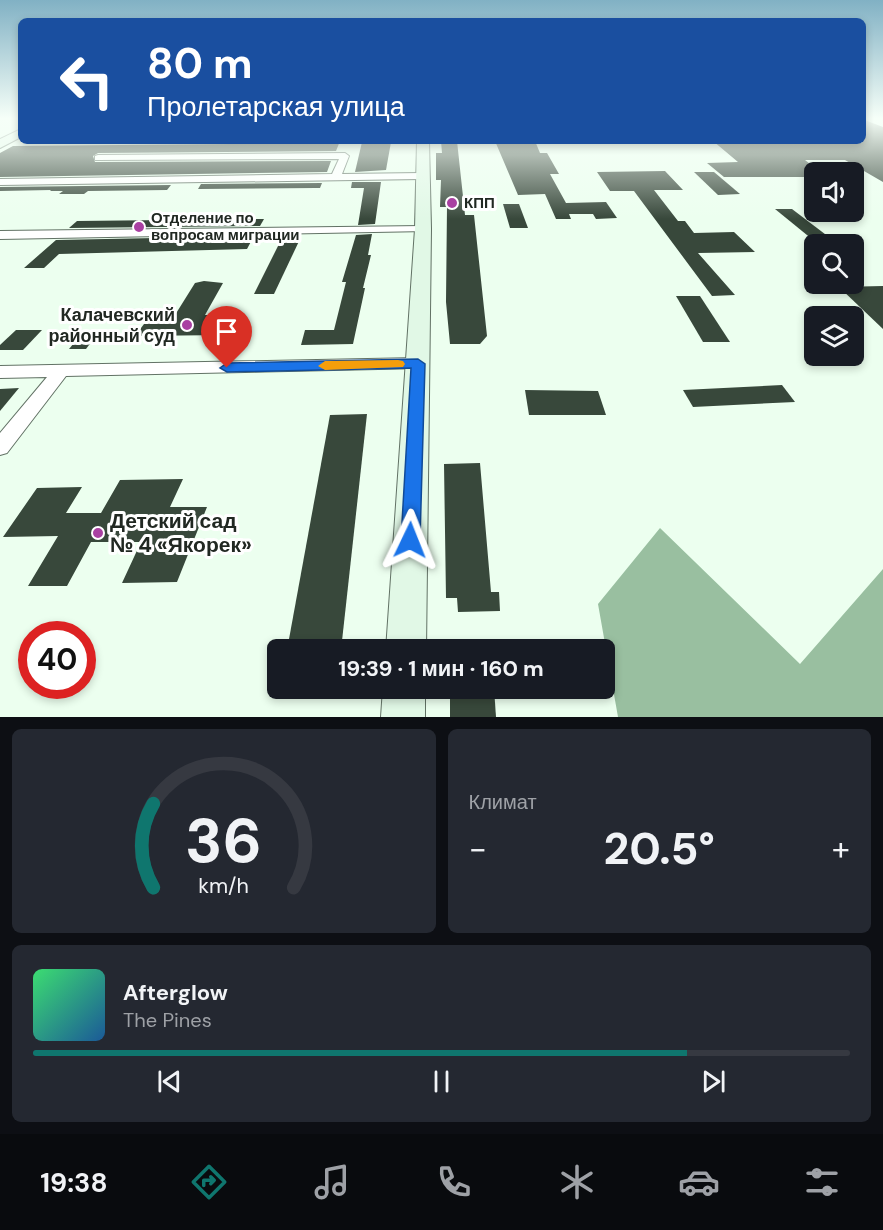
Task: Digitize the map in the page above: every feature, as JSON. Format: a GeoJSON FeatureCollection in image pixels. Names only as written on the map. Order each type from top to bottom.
{"type":"FeatureCollection","features":[{"type":"Feature","properties":{"kind":"street"},"geometry":{"type":"LineString","coordinates":[[406,639],[423,229],[423,152]]}},
{"type":"Feature","properties":{"kind":"street"},"geometry":{"type":"LineString","coordinates":[[98,158],[345,156],[336,177]]}},
{"type":"Feature","properties":{"kind":"street"},"geometry":{"type":"LineString","coordinates":[[0,182],[422,176]]}},
{"type":"Feature","properties":{"kind":"street"},"geometry":{"type":"LineString","coordinates":[[0,235],[423,229]]}},
{"type":"Feature","properties":{"kind":"street"},"geometry":{"type":"LineString","coordinates":[[0,372],[418,364]]}},
{"type":"Feature","properties":{"kind":"street"},"geometry":{"type":"LineString","coordinates":[[0,447],[61,371]]}},
{"type":"Feature","properties":{"kind":"street"},"geometry":{"type":"LineString","coordinates":[[403,717],[404,699]]}},
{"type":"Feature","properties":{"kind":"green space"},"geometry":{"type":"Polygon","coordinates":[[[660,528],[800,664],[883,569],[883,717],[618,717],[615,699],[615,639],[604,639],[598,604],[660,528]]]}},
{"type":"Feature","properties":{"kind":"building"},"geometry":{"type":"Polygon","coordinates":[[[162,152],[98,153],[93,156],[95,162],[331,161],[327,172],[0,177],[0,153],[162,152]]]}},
{"type":"Feature","properties":{"kind":"building"},"geometry":{"type":"Polygon","coordinates":[[[360,152],[389,152],[386,170],[355,172],[360,152]]]}},
{"type":"Feature","properties":{"kind":"building"},"geometry":{"type":"Polygon","coordinates":[[[458,152],[465,215],[474,215],[487,336],[480,344],[450,344],[446,302],[447,207],[440,207],[441,180],[436,180],[436,153],[458,152]]]}},
{"type":"Feature","properties":{"kind":"building"},"geometry":{"type":"Polygon","coordinates":[[[500,152],[547,153],[559,174],[550,174],[566,203],[606,202],[617,218],[596,219],[593,214],[569,214],[571,219],[556,219],[545,194],[518,195],[500,152]]]}},
{"type":"Feature","properties":{"kind":"building"},"geometry":{"type":"Polygon","coordinates":[[[727,152],[883,152],[883,182],[864,171],[864,162],[805,160],[808,162],[804,162],[804,177],[724,177],[707,163],[738,162],[727,152]]]}},
{"type":"Feature","properties":{"kind":"building"},"geometry":{"type":"Polygon","coordinates":[[[665,171],[683,190],[654,190],[678,221],[685,221],[694,233],[734,232],[755,252],[698,253],[735,295],[712,296],[634,191],[610,191],[597,172],[665,171]]]}},
{"type":"Feature","properties":{"kind":"building"},"geometry":{"type":"Polygon","coordinates":[[[694,172],[714,172],[740,194],[718,195],[694,172]]]}},
{"type":"Feature","properties":{"kind":"building"},"geometry":{"type":"Polygon","coordinates":[[[352,182],[381,182],[375,224],[358,225],[364,188],[351,188],[352,182]]]}},
{"type":"Feature","properties":{"kind":"building"},"geometry":{"type":"Polygon","coordinates":[[[322,183],[320,188],[198,189],[201,184],[322,183]]]}},
{"type":"Feature","properties":{"kind":"building"},"geometry":{"type":"Polygon","coordinates":[[[171,185],[167,190],[88,191],[84,194],[59,194],[63,191],[51,190],[0,191],[0,187],[171,185]]]}},
{"type":"Feature","properties":{"kind":"building"},"geometry":{"type":"Polygon","coordinates":[[[503,204],[519,204],[528,228],[510,228],[503,204]]]}},
{"type":"Feature","properties":{"kind":"building"},"geometry":{"type":"Polygon","coordinates":[[[775,209],[792,209],[804,218],[804,222],[809,222],[825,234],[806,234],[775,209]]]}},
{"type":"Feature","properties":{"kind":"building"},"geometry":{"type":"Polygon","coordinates":[[[264,219],[260,226],[69,228],[77,221],[264,219]]]}},
{"type":"Feature","properties":{"kind":"building"},"geometry":{"type":"Polygon","coordinates":[[[372,234],[368,255],[371,255],[353,344],[301,345],[305,330],[334,330],[346,282],[342,282],[356,235],[372,234]]]}},
{"type":"Feature","properties":{"kind":"building"},"geometry":{"type":"Polygon","coordinates":[[[254,236],[247,249],[59,254],[44,268],[24,268],[56,240],[254,236]]]}},
{"type":"Feature","properties":{"kind":"building"},"geometry":{"type":"Polygon","coordinates":[[[283,236],[301,237],[274,294],[254,294],[283,236]]]}},
{"type":"Feature","properties":{"kind":"building","name":"Калачевский районный суд"},"geometry":{"type":"Polygon","coordinates":[[[204,281],[223,283],[205,315],[236,315],[226,335],[135,336],[150,316],[175,315],[195,283],[204,281]]]}},
{"type":"Feature","properties":{"kind":"building"},"geometry":{"type":"Polygon","coordinates":[[[864,286],[883,286],[883,329],[864,311],[864,306],[859,306],[846,294],[864,294],[864,286]]]}},
{"type":"Feature","properties":{"kind":"building"},"geometry":{"type":"Polygon","coordinates":[[[676,296],[700,296],[730,342],[703,342],[676,296]]]}},
{"type":"Feature","properties":{"kind":"building"},"geometry":{"type":"Polygon","coordinates":[[[16,330],[42,330],[23,350],[0,350],[0,345],[16,330]]]}},
{"type":"Feature","properties":{"kind":"building"},"geometry":{"type":"Polygon","coordinates":[[[79,337],[95,337],[86,349],[69,349],[79,337]]]}},
{"type":"Feature","properties":{"kind":"building"},"geometry":{"type":"Polygon","coordinates":[[[782,385],[795,402],[693,407],[683,390],[782,385]]]}},
{"type":"Feature","properties":{"kind":"building"},"geometry":{"type":"Polygon","coordinates":[[[19,388],[0,411],[0,389],[19,388]]]}},
{"type":"Feature","properties":{"kind":"building"},"geometry":{"type":"Polygon","coordinates":[[[525,390],[598,391],[606,415],[529,415],[525,390]]]}},
{"type":"Feature","properties":{"kind":"building"},"geometry":{"type":"Polygon","coordinates":[[[367,414],[342,639],[289,639],[330,415],[367,414]]]}},
{"type":"Feature","properties":{"kind":"building"},"geometry":{"type":"Polygon","coordinates":[[[480,463],[491,592],[499,592],[500,611],[458,612],[457,598],[446,598],[444,464],[480,463]]]}},
{"type":"Feature","properties":{"kind":"building","name":"Детский сад № 4 «Якорек»"},"geometry":{"type":"Polygon","coordinates":[[[183,479],[170,507],[207,507],[177,582],[122,583],[141,542],[91,542],[67,586],[28,586],[58,536],[3,537],[37,488],[82,487],[66,513],[101,513],[120,480],[183,479]]]}},
{"type":"Feature","properties":{"kind":"building"},"geometry":{"type":"Polygon","coordinates":[[[450,699],[495,699],[496,717],[450,717],[450,699]]]}},
{"type":"Feature","properties":{"kind":"slow traffic"},"geometry":{"type":"LineString","coordinates":[[325,366],[398,364]]}},
{"type":"Feature","properties":{"kind":"place","name":"КПП"},"geometry":{"type":"Point","coordinates":[452,203]}},
{"type":"Feature","properties":{"kind":"place","name":"Отделение по вопросам миграции"},"geometry":{"type":"Point","coordinates":[139,227]}},
{"type":"Feature","properties":{"kind":"place","name":"Калачевский районный суд"},"geometry":{"type":"Point","coordinates":[187,325]}},
{"type":"Feature","properties":{"kind":"place","name":"Детский сад № 4 «Якорек»"},"geometry":{"type":"Point","coordinates":[98,533]}},
{"type":"Feature","properties":{"kind":"route"},"geometry":{"type":"LineString","coordinates":[[227,368],[418,364],[410,540]]}}]}
